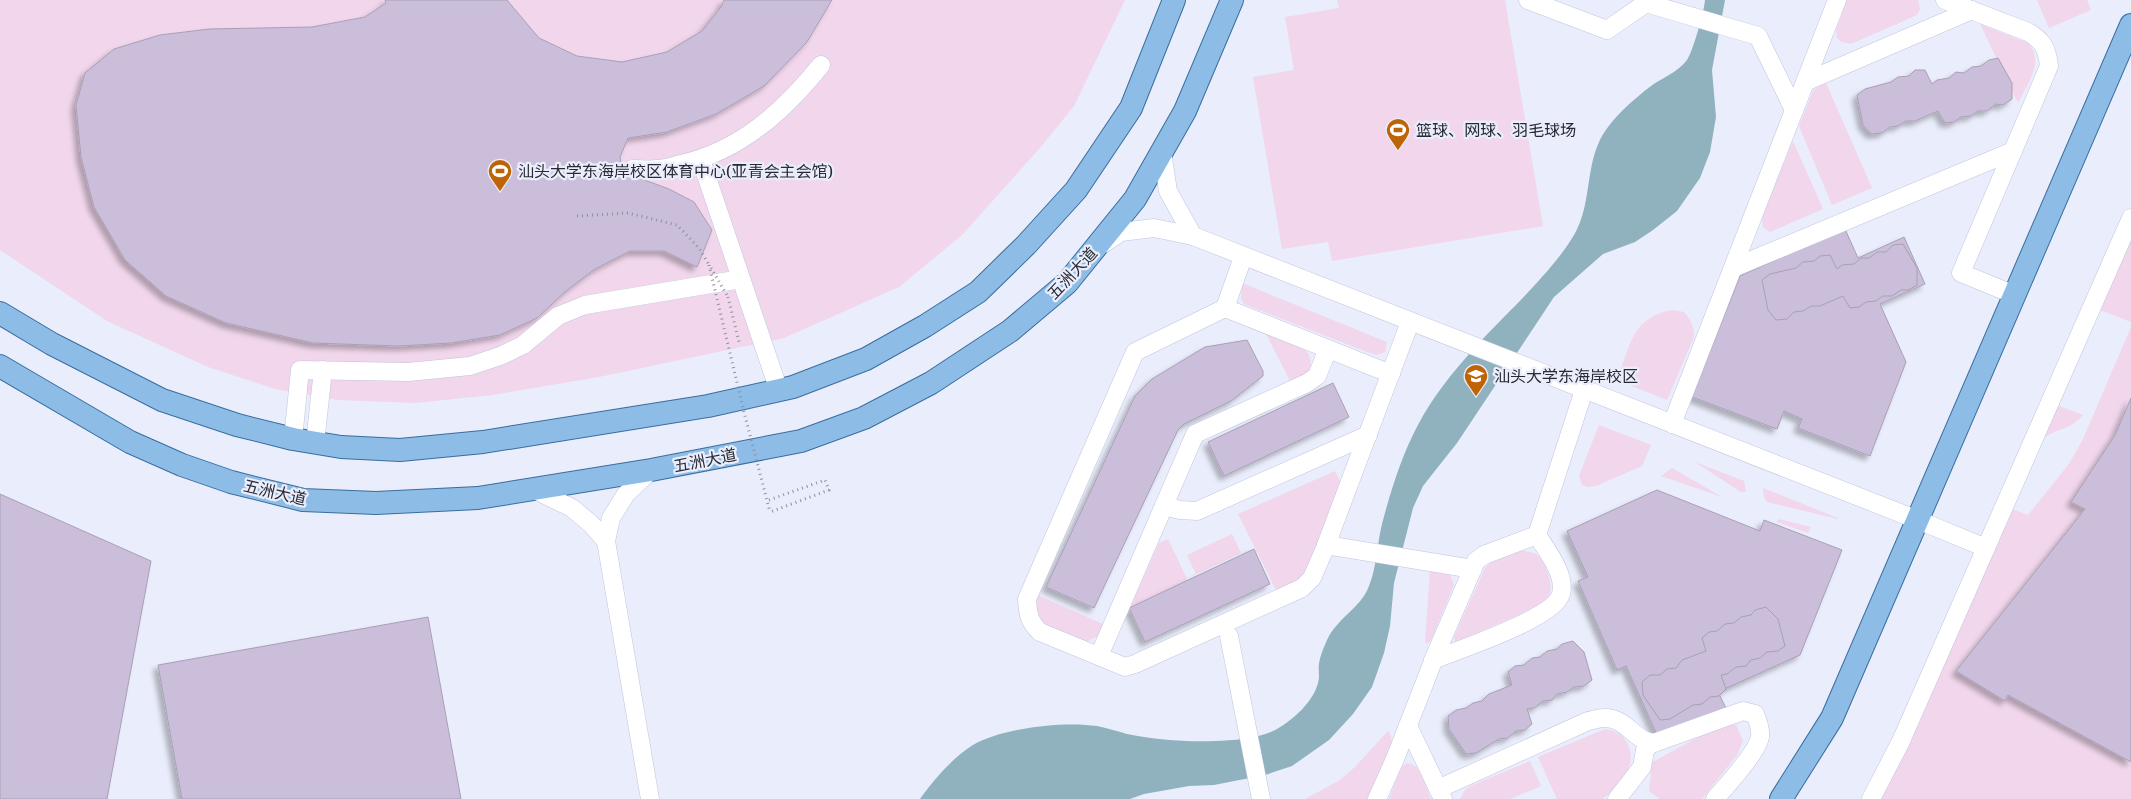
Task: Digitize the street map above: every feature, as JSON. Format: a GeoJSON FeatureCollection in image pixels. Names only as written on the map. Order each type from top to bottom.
{"type":"FeatureCollection","features":[{"type":"Feature","properties":{"kind":"main road"},"geometry":{"type":"LineString","coordinates":[[0,313],[52,344],[162,400],[237,425],[304,441],[341,447],[400,450],[483,442],[708,406],[779,391],[866,360],[924,326],[978,292],[1026,245],[1076,190],[1131,108],[1174,0]]}},
{"type":"Feature","properties":{"kind":"main road","name":"五洲大道"},"geometry":{"type":"LineString","coordinates":[[0,366],[130,442],[182,465],[231,482],[303,500],[386,502],[478,498],[651,470],[801,441],[864,418],[931,383],[1010,330],[1067,283],[1135,199],[1184,111],[1232,0]]}},
{"type":"Feature","properties":{"kind":"main road"},"geometry":{"type":"LineString","coordinates":[[1781,799],[1832,718],[2131,24]]}},
{"type":"Feature","properties":{"kind":"street"},"geometry":{"type":"LineString","coordinates":[[1528,0],[1607,30],[1646,3],[1758,36],[1794,110]]}},
{"type":"Feature","properties":{"kind":"street"},"geometry":{"type":"LineString","coordinates":[[1672,424],[1838,0]]}},
{"type":"Feature","properties":{"kind":"street"},"geometry":{"type":"LineString","coordinates":[[1945,0],[2040,38],[2048,53],[2049,66],[1961,273],[2015,295]]}},
{"type":"Feature","properties":{"kind":"street"},"geometry":{"type":"LineString","coordinates":[[1805,82],[1972,10]]}},
{"type":"Feature","properties":{"kind":"street"},"geometry":{"type":"LineString","coordinates":[[632,169],[660,169],[701,160],[729,148],[760,126],[799,92],[822,65]]}},
{"type":"Feature","properties":{"kind":"street"},"geometry":{"type":"LineString","coordinates":[[1733,268],[2013,151]]}},
{"type":"Feature","properties":{"kind":"street"},"geometry":{"type":"LineString","coordinates":[[1162,152],[1168,191],[1192,236]]}},
{"type":"Feature","properties":{"kind":"street"},"geometry":{"type":"LineString","coordinates":[[701,160],[779,391]]}},
{"type":"Feature","properties":{"kind":"street"},"geometry":{"type":"LineString","coordinates":[[1872,799],[1901,741],[2131,218]]}},
{"type":"Feature","properties":{"kind":"street"},"geometry":{"type":"LineString","coordinates":[[1092,252],[1121,232],[1154,228],[1192,236],[1986,548]]}},
{"type":"Feature","properties":{"kind":"street"},"geometry":{"type":"LineString","coordinates":[[1244,257],[1225,308],[1136,352],[1027,599],[1028,614],[1032,625],[1040,632],[1125,667],[1302,588],[1312,578],[1326,545],[1410,322]]}},
{"type":"Feature","properties":{"kind":"street"},"geometry":{"type":"LineString","coordinates":[[304,441],[300,370],[408,372],[470,366],[500,356],[523,344],[558,316],[585,305],[741,279]]}},
{"type":"Feature","properties":{"kind":"street"},"geometry":{"type":"LineString","coordinates":[[1225,308],[1391,374]]}},
{"type":"Feature","properties":{"kind":"street"},"geometry":{"type":"LineString","coordinates":[[1099,656],[1195,434],[1307,383],[1317,376],[1328,349]]}},
{"type":"Feature","properties":{"kind":"street"},"geometry":{"type":"LineString","coordinates":[[304,441],[323,370]]}},
{"type":"Feature","properties":{"kind":"street"},"geometry":{"type":"LineString","coordinates":[[1434,660],[1536,618],[1553,606],[1561,596],[1561,583],[1555,563],[1538,535],[1584,390]]}},
{"type":"Feature","properties":{"kind":"street"},"geometry":{"type":"LineString","coordinates":[[1164,506],[1180,510],[1197,511],[1368,435]]}},
{"type":"Feature","properties":{"kind":"street"},"geometry":{"type":"LineString","coordinates":[[650,799],[606,542],[611,518],[626,494],[651,470]]}},
{"type":"Feature","properties":{"kind":"street"},"geometry":{"type":"LineString","coordinates":[[532,489],[572,508],[591,524],[606,542]]}},
{"type":"Feature","properties":{"kind":"street"},"geometry":{"type":"LineString","coordinates":[[1377,799],[1476,561],[1484,554],[1538,535]]}},
{"type":"Feature","properties":{"kind":"street"},"geometry":{"type":"LineString","coordinates":[[1326,545],[1472,570]]}},
{"type":"Feature","properties":{"kind":"street"},"geometry":{"type":"LineString","coordinates":[[1230,636],[1261,799]]}},
{"type":"Feature","properties":{"kind":"street"},"geometry":{"type":"LineString","coordinates":[[1618,799],[1642,767],[1645,750],[1654,743],[1743,711],[1755,714],[1759,725],[1760,738],[1750,756],[1715,799]]}},
{"type":"Feature","properties":{"kind":"street"},"geometry":{"type":"LineString","coordinates":[[1408,726],[1441,794],[1588,721],[1604,718],[1614,720],[1622,723],[1643,742],[1654,743]]}},
{"type":"Feature","properties":{"kind":"path"},"geometry":{"type":"LineString","coordinates":[[577,216],[628,213],[676,225],[699,248],[728,297],[739,342]]}},
{"type":"Feature","properties":{"kind":"path"},"geometry":{"type":"LineString","coordinates":[[709,265],[734,374],[770,512],[829,490],[825,480],[770,500]]}},
{"type":"Feature","properties":{"kind":"shaded area","name":"汕头大学东海岸校区体育中心(亚青会主会馆)"},"geometry":{"type":"Polygon","coordinates":[[[0,0],[1125,0],[1074,106],[1039,149],[962,235],[899,287],[784,338],[599,377],[492,395],[415,403],[338,400],[275,389],[208,367],[107,321],[0,250],[0,0]]]}},
{"type":"Feature","properties":{"kind":"shaded area","name":"篮球、网球、羽毛球场"},"geometry":{"type":"Polygon","coordinates":[[[1337,0],[1505,0],[1543,226],[1332,261],[1328,242],[1282,249],[1253,77],[1294,70],[1285,17],[1339,8],[1337,0]]]}},
{"type":"Feature","properties":{"kind":"shaded area"},"geometry":{"type":"Polygon","coordinates":[[[1847,0],[1918,0],[1920,9],[1917,15],[1851,44],[1842,42],[1837,38],[1836,31],[1847,0]]]}},
{"type":"Feature","properties":{"kind":"shaded area"},"geometry":{"type":"Polygon","coordinates":[[[2037,0],[2087,0],[2091,10],[2049,28],[2037,0]]]}},
{"type":"Feature","properties":{"kind":"shaded area"},"geometry":{"type":"Polygon","coordinates":[[[1980,24],[2028,43],[2033,50],[2035,65],[2033,73],[2018,103],[1980,24]]]}},
{"type":"Feature","properties":{"kind":"shaded area"},"geometry":{"type":"Polygon","coordinates":[[[1825,81],[1872,188],[1832,205],[1799,126],[1813,91],[1825,81]]]}},
{"type":"Feature","properties":{"kind":"shaded area"},"geometry":{"type":"Polygon","coordinates":[[[1793,141],[1823,209],[1770,232],[1763,227],[1762,216],[1793,141]]]}},
{"type":"Feature","properties":{"kind":"shaded area"},"geometry":{"type":"Polygon","coordinates":[[[2131,236],[2131,322],[2100,310],[2059,406],[2083,415],[2073,424],[2044,438],[2012,509],[2028,515],[2069,464],[2083,439],[2131,327],[2131,398],[2115,435],[2071,502],[2085,509],[1956,671],[2005,701],[2008,695],[2131,762],[2131,799],[1878,799],[2131,236]]]}},
{"type":"Feature","properties":{"kind":"shaded area"},"geometry":{"type":"Polygon","coordinates":[[[1242,283],[1387,342],[1385,352],[1377,355],[1367,352],[1244,304],[1241,299],[1242,283]]]}},
{"type":"Feature","properties":{"kind":"shaded area"},"geometry":{"type":"Polygon","coordinates":[[[1672,310],[1684,312],[1693,327],[1694,337],[1667,400],[1617,380],[1634,335],[1640,326],[1658,314],[1672,310]]]}},
{"type":"Feature","properties":{"kind":"shaded area"},"geometry":{"type":"Polygon","coordinates":[[[1265,332],[1292,341],[1305,349],[1311,364],[1309,375],[1292,385],[1265,332]]]}},
{"type":"Feature","properties":{"kind":"shaded area"},"geometry":{"type":"Polygon","coordinates":[[[1599,425],[1651,445],[1642,466],[1596,486],[1588,487],[1582,485],[1579,476],[1599,425]]]}},
{"type":"Feature","properties":{"kind":"shaded area"},"geometry":{"type":"Polygon","coordinates":[[[1695,462],[1744,481],[1746,492],[1741,492],[1695,462]]]}},
{"type":"Feature","properties":{"kind":"shaded area"},"geometry":{"type":"Polygon","coordinates":[[[1672,468],[1722,497],[1661,476],[1672,468]]]}},
{"type":"Feature","properties":{"kind":"shaded area"},"geometry":{"type":"Polygon","coordinates":[[[1335,471],[1341,484],[1308,572],[1300,580],[1276,590],[1238,514],[1335,471]]]}},
{"type":"Feature","properties":{"kind":"shaded area"},"geometry":{"type":"Polygon","coordinates":[[[1763,488],[1838,519],[1767,502],[1764,497],[1763,488]]]}},
{"type":"Feature","properties":{"kind":"shaded area"},"geometry":{"type":"Polygon","coordinates":[[[1778,519],[1811,527],[1808,533],[1777,522],[1778,519]]]}},
{"type":"Feature","properties":{"kind":"shaded area"},"geometry":{"type":"Polygon","coordinates":[[[1232,534],[1241,553],[1196,574],[1187,555],[1232,534]]]}},
{"type":"Feature","properties":{"kind":"shaded area"},"geometry":{"type":"Polygon","coordinates":[[[1168,539],[1188,581],[1132,606],[1159,543],[1168,539]]]}},
{"type":"Feature","properties":{"kind":"shaded area"},"geometry":{"type":"Polygon","coordinates":[[[1520,550],[1536,554],[1543,562],[1550,580],[1548,598],[1537,607],[1455,642],[1454,637],[1485,568],[1490,563],[1520,550]]]}},
{"type":"Feature","properties":{"kind":"shaded area"},"geometry":{"type":"Polygon","coordinates":[[[1430,570],[1449,572],[1454,585],[1431,640],[1427,644],[1425,641],[1430,570]]]}},
{"type":"Feature","properties":{"kind":"shaded area"},"geometry":{"type":"Polygon","coordinates":[[[1035,594],[1105,625],[1100,635],[1086,642],[1039,622],[1034,599],[1035,594]]]}},
{"type":"Feature","properties":{"kind":"shaded area"},"geometry":{"type":"Polygon","coordinates":[[[1720,725],[1736,725],[1743,741],[1737,755],[1702,799],[1660,799],[1649,791],[1651,774],[1649,764],[1720,725]]]}},
{"type":"Feature","properties":{"kind":"shaded area"},"geometry":{"type":"Polygon","coordinates":[[[1605,729],[1620,735],[1627,743],[1631,759],[1626,775],[1602,799],[1557,799],[1538,757],[1605,729]]]}},
{"type":"Feature","properties":{"kind":"shaded area"},"geometry":{"type":"Polygon","coordinates":[[[1388,731],[1392,742],[1367,799],[1305,799],[1340,780],[1355,767],[1388,731]]]}},
{"type":"Feature","properties":{"kind":"shaded area"},"geometry":{"type":"Polygon","coordinates":[[[1530,761],[1541,786],[1510,799],[1460,799],[1465,790],[1470,786],[1530,761]]]}},
{"type":"Feature","properties":{"kind":"shaded area"},"geometry":{"type":"Polygon","coordinates":[[[1407,763],[1412,764],[1419,771],[1431,799],[1389,799],[1401,768],[1407,763]]]}},
{"type":"Feature","properties":{"kind":"water"},"geometry":{"type":"Polygon","coordinates":[[[1705,0],[1725,0],[1712,70],[1716,117],[1710,152],[1700,178],[1677,211],[1635,242],[1603,254],[1554,297],[1457,443],[1423,486],[1413,508],[1394,583],[1390,626],[1384,653],[1372,687],[1353,714],[1329,740],[1292,766],[1265,775],[1214,785],[1189,786],[1144,794],[1130,799],[920,799],[944,770],[966,750],[985,739],[1016,730],[1067,724],[1097,726],[1127,734],[1160,739],[1193,741],[1231,740],[1255,737],[1277,729],[1302,709],[1316,690],[1319,681],[1319,666],[1322,652],[1331,632],[1360,601],[1369,586],[1374,571],[1382,524],[1389,498],[1402,460],[1419,423],[1439,391],[1463,361],[1541,278],[1573,237],[1582,216],[1593,159],[1602,136],[1618,115],[1631,103],[1687,60],[1698,31],[1705,0]]]}},
{"type":"Feature","properties":{"kind":"building"},"geometry":{"type":"Polygon","coordinates":[[[385,0],[507,0],[539,38],[577,56],[622,62],[667,52],[702,31],[721,7],[724,0],[832,0],[807,42],[764,86],[716,114],[667,132],[628,138],[620,157],[623,172],[669,189],[694,202],[712,230],[697,267],[664,251],[630,251],[595,269],[566,291],[537,318],[500,335],[451,343],[399,346],[313,343],[226,323],[166,296],[125,260],[94,207],[81,157],[76,105],[85,73],[114,49],[160,35],[209,29],[312,27],[365,17],[386,3],[385,0]]]}},
{"type":"Feature","properties":{"kind":"building"},"geometry":{"type":"Polygon","coordinates":[[[1998,58],[2012,83],[2012,99],[2003,105],[1996,104],[1987,111],[1978,111],[1971,116],[1961,117],[1954,122],[1945,123],[1938,111],[1915,121],[1906,121],[1898,126],[1890,127],[1882,133],[1871,134],[1863,125],[1857,95],[1865,89],[1891,82],[1898,77],[1909,76],[1915,70],[1925,70],[1932,84],[1937,80],[1949,78],[1956,72],[1964,73],[1972,67],[1981,66],[1989,60],[1998,58]]]}},
{"type":"Feature","properties":{"kind":"building"},"geometry":{"type":"Polygon","coordinates":[[[1845,229],[1858,258],[1904,237],[1925,284],[1880,304],[1906,362],[1870,456],[1798,428],[1802,419],[1784,411],[1777,429],[1692,397],[1740,276],[1845,229]]]}},
{"type":"Feature","properties":{"kind":"building"},"geometry":{"type":"Polygon","coordinates":[[[1903,244],[1917,268],[1917,285],[1908,290],[1901,290],[1892,296],[1883,296],[1876,301],[1866,302],[1859,307],[1850,308],[1843,296],[1820,306],[1811,306],[1803,311],[1794,312],[1787,319],[1776,320],[1768,310],[1762,280],[1770,274],[1796,268],[1803,262],[1814,261],[1820,256],[1830,255],[1837,269],[1842,265],[1854,264],[1861,258],[1869,258],[1877,252],[1886,252],[1893,245],[1903,244]]]}},
{"type":"Feature","properties":{"kind":"building"},"geometry":{"type":"Polygon","coordinates":[[[1247,340],[1263,371],[1263,376],[1231,401],[1184,424],[1178,430],[1094,608],[1046,587],[1135,396],[1152,379],[1205,347],[1247,340]]]}},
{"type":"Feature","properties":{"kind":"building"},"geometry":{"type":"Polygon","coordinates":[[[1333,383],[1349,417],[1224,476],[1208,442],[1333,383]]]}},
{"type":"Feature","properties":{"kind":"building"},"geometry":{"type":"Polygon","coordinates":[[[2131,398],[2131,762],[2008,695],[2005,701],[1956,671],[2085,509],[2071,502],[2115,435],[2131,398]]]}},
{"type":"Feature","properties":{"kind":"building"},"geometry":{"type":"Polygon","coordinates":[[[1657,490],[1760,531],[1764,520],[1842,550],[1800,655],[1718,692],[1726,708],[1658,737],[1626,666],[1617,670],[1578,581],[1588,577],[1567,531],[1657,490]]]}},
{"type":"Feature","properties":{"kind":"building"},"geometry":{"type":"Polygon","coordinates":[[[0,494],[151,561],[107,799],[0,799],[0,494]]]}},
{"type":"Feature","properties":{"kind":"building"},"geometry":{"type":"Polygon","coordinates":[[[1254,549],[1270,584],[1145,642],[1129,608],[1254,549]]]}},
{"type":"Feature","properties":{"kind":"building"},"geometry":{"type":"Polygon","coordinates":[[[1766,607],[1778,619],[1785,646],[1778,651],[1767,652],[1760,658],[1751,660],[1746,666],[1736,667],[1727,674],[1721,675],[1726,689],[1719,696],[1710,697],[1702,704],[1693,705],[1670,719],[1660,720],[1643,695],[1642,682],[1650,675],[1660,675],[1667,669],[1676,668],[1682,660],[1706,651],[1702,638],[1709,632],[1717,631],[1725,624],[1734,623],[1741,617],[1751,615],[1755,610],[1766,607]]]}},
{"type":"Feature","properties":{"kind":"building"},"geometry":{"type":"Polygon","coordinates":[[[428,617],[461,799],[182,799],[158,665],[428,617]]]}},
{"type":"Feature","properties":{"kind":"building"},"geometry":{"type":"Polygon","coordinates":[[[1573,641],[1584,652],[1592,680],[1584,686],[1574,687],[1567,692],[1557,694],[1552,700],[1543,701],[1534,708],[1527,709],[1532,724],[1525,730],[1516,731],[1508,738],[1499,739],[1476,753],[1466,754],[1449,729],[1448,716],[1456,710],[1482,701],[1489,694],[1512,685],[1508,672],[1515,666],[1524,665],[1532,658],[1540,657],[1547,651],[1557,649],[1562,644],[1573,641]]]}},
{"type":"Feature","properties":{"kind":"place","name":"篮球、网球、羽毛球场"},"geometry":{"type":"Point","coordinates":[1398,151]}},
{"type":"Feature","properties":{"kind":"place","name":"汕头大学东海岸校区体育中心(亚青会主会馆)"},"geometry":{"type":"Point","coordinates":[500,192]}},
{"type":"Feature","properties":{"kind":"place","name":"汕头大学东海岸校区"},"geometry":{"type":"Point","coordinates":[1476,397]}}]}
